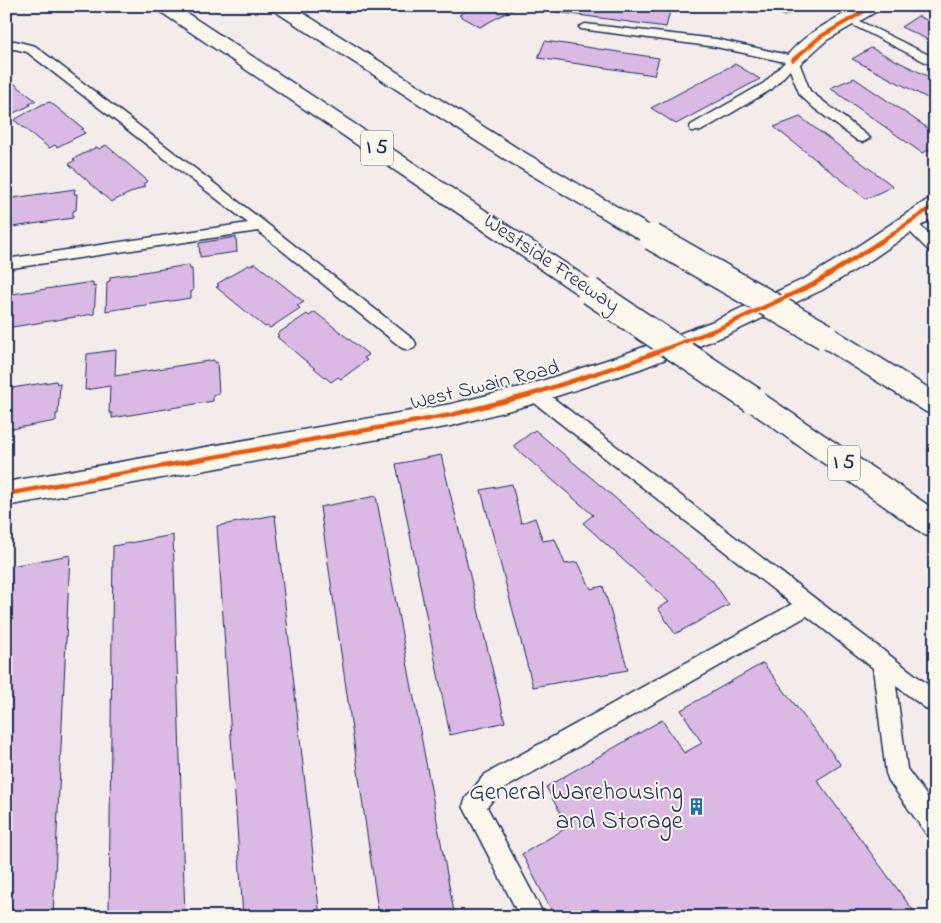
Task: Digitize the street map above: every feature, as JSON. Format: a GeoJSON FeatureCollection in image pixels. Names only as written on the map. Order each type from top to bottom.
{"type":"FeatureCollection","features":[{"type":"Feature","properties":{"kind":"main road","name":"Westside Freeway"},"geometry":{"type":"LineString","coordinates":[[164,6],[753,400],[935,526]]}},
{"type":"Feature","properties":{"kind":"main road"},"geometry":{"type":"LineString","coordinates":[[279,6],[510,153],[825,336],[935,405]]}},
{"type":"Feature","properties":{"kind":"main road"},"geometry":{"type":"LineString","coordinates":[[297,6],[308,26]]}},
{"type":"Feature","properties":{"kind":"main road"},"geometry":{"type":"LineString","coordinates":[[793,60],[806,46],[855,11]]}},
{"type":"Feature","properties":{"kind":"main road","name":"West Swain Road"},"geometry":{"type":"LineString","coordinates":[[6,494],[451,415],[534,393],[631,362],[720,328],[814,284],[935,205]]}},
{"type":"Feature","properties":{"kind":"lane"},"geometry":{"type":"LineString","coordinates":[[855,11],[935,63]]}},
{"type":"Feature","properties":{"kind":"lane"},"geometry":{"type":"LineString","coordinates":[[585,27],[716,43],[793,60]]}},
{"type":"Feature","properties":{"kind":"lane"},"geometry":{"type":"LineString","coordinates":[[6,46],[15,45],[31,50],[261,226],[408,344]]}},
{"type":"Feature","properties":{"kind":"lane"},"geometry":{"type":"LineString","coordinates":[[696,128],[768,86],[793,60]]}},
{"type":"Feature","properties":{"kind":"lane"},"geometry":{"type":"LineString","coordinates":[[793,60],[804,92],[818,105],[863,138]]}},
{"type":"Feature","properties":{"kind":"lane"},"geometry":{"type":"LineString","coordinates":[[909,223],[935,248]]}},
{"type":"Feature","properties":{"kind":"lane"},"geometry":{"type":"LineString","coordinates":[[6,264],[261,226]]}},
{"type":"Feature","properties":{"kind":"lane"},"geometry":{"type":"LineString","coordinates":[[534,393],[935,704]]}},
{"type":"Feature","properties":{"kind":"lane"},"geometry":{"type":"LineString","coordinates":[[533,917],[474,806],[492,783],[808,605]]}},
{"type":"Feature","properties":{"kind":"lane"},"geometry":{"type":"LineString","coordinates":[[883,663],[897,773],[935,827]]}},
{"type":"Feature","properties":{"kind":"building"},"geometry":{"type":"Polygon","coordinates":[[[475,6],[519,6],[480,27],[459,15],[475,6]]]}},
{"type":"Feature","properties":{"kind":"building"},"geometry":{"type":"Polygon","coordinates":[[[558,6],[638,6],[670,11],[666,27],[556,12],[558,6]]]}},
{"type":"Feature","properties":{"kind":"building"},"geometry":{"type":"Polygon","coordinates":[[[765,6],[804,6],[784,16],[765,6]]]}},
{"type":"Feature","properties":{"kind":"building"},"geometry":{"type":"Polygon","coordinates":[[[918,16],[935,24],[935,43],[901,27],[918,16]]]}},
{"type":"Feature","properties":{"kind":"building"},"geometry":{"type":"Polygon","coordinates":[[[545,41],[659,58],[654,75],[538,58],[545,41]]]}},
{"type":"Feature","properties":{"kind":"building"},"geometry":{"type":"Polygon","coordinates":[[[871,48],[935,80],[935,102],[852,59],[871,48]]]}},
{"type":"Feature","properties":{"kind":"building"},"geometry":{"type":"Polygon","coordinates":[[[735,64],[760,79],[676,124],[651,108],[735,64]]]}},
{"type":"Feature","properties":{"kind":"building"},"geometry":{"type":"Polygon","coordinates":[[[6,77],[36,101],[7,116],[6,77]]]}},
{"type":"Feature","properties":{"kind":"building"},"geometry":{"type":"Polygon","coordinates":[[[854,78],[935,133],[935,147],[922,153],[830,88],[854,78]]]}},
{"type":"Feature","properties":{"kind":"building"},"geometry":{"type":"Polygon","coordinates":[[[50,102],[84,129],[81,130],[85,133],[57,147],[55,145],[49,148],[14,120],[50,102]]]}},
{"type":"Feature","properties":{"kind":"building"},"geometry":{"type":"Polygon","coordinates":[[[800,117],[893,186],[866,199],[774,127],[800,117]]]}},
{"type":"Feature","properties":{"kind":"building"},"geometry":{"type":"Polygon","coordinates":[[[106,145],[148,181],[143,184],[145,186],[111,202],[69,164],[75,160],[73,159],[97,147],[99,149],[106,145]]]}},
{"type":"Feature","properties":{"kind":"building"},"geometry":{"type":"Polygon","coordinates":[[[75,189],[74,194],[77,194],[76,210],[73,211],[73,218],[6,228],[6,199],[75,189]]]}},
{"type":"Feature","properties":{"kind":"building"},"geometry":{"type":"Polygon","coordinates":[[[236,237],[237,252],[200,257],[199,243],[236,237]]]}},
{"type":"Feature","properties":{"kind":"building"},"geometry":{"type":"Polygon","coordinates":[[[255,263],[304,302],[297,306],[300,308],[270,328],[265,327],[216,287],[219,286],[217,284],[248,265],[250,266],[255,263]]]}},
{"type":"Feature","properties":{"kind":"building"},"geometry":{"type":"Polygon","coordinates":[[[189,265],[190,269],[192,269],[193,291],[191,291],[191,298],[106,311],[107,282],[110,281],[110,277],[189,265]]]}},
{"type":"Feature","properties":{"kind":"building"},"geometry":{"type":"Polygon","coordinates":[[[93,282],[93,287],[96,286],[94,314],[6,328],[7,298],[12,297],[12,294],[93,282]]]}},
{"type":"Feature","properties":{"kind":"building"},"geometry":{"type":"Polygon","coordinates":[[[315,312],[369,355],[364,358],[367,360],[341,379],[338,377],[331,382],[277,337],[279,336],[277,334],[307,314],[309,316],[315,312]]]}},
{"type":"Feature","properties":{"kind":"building"},"geometry":{"type":"Polygon","coordinates":[[[116,350],[115,376],[214,360],[214,363],[217,362],[219,394],[213,395],[213,401],[112,418],[112,413],[109,413],[110,386],[85,390],[87,354],[116,350]]]}},
{"type":"Feature","properties":{"kind":"building"},"geometry":{"type":"Polygon","coordinates":[[[56,381],[57,384],[60,383],[56,421],[6,430],[6,389],[56,381]]]}},
{"type":"Feature","properties":{"kind":"building"},"geometry":{"type":"Polygon","coordinates":[[[535,430],[712,580],[729,605],[675,634],[658,608],[669,602],[583,523],[593,515],[513,446],[535,430]]]}},
{"type":"Feature","properties":{"kind":"building"},"geometry":{"type":"Polygon","coordinates":[[[441,455],[505,722],[450,735],[396,464],[441,455]]]}},
{"type":"Feature","properties":{"kind":"building"},"geometry":{"type":"Polygon","coordinates":[[[512,484],[521,523],[535,518],[543,541],[555,539],[565,564],[578,562],[591,589],[603,586],[628,670],[533,687],[481,490],[512,484]]]}},
{"type":"Feature","properties":{"kind":"building"},"geometry":{"type":"Polygon","coordinates":[[[376,496],[455,917],[379,917],[320,507],[376,496]]]}},
{"type":"Feature","properties":{"kind":"building"},"geometry":{"type":"Polygon","coordinates":[[[275,515],[320,917],[243,917],[217,526],[275,515]]]}},
{"type":"Feature","properties":{"kind":"building"},"geometry":{"type":"Polygon","coordinates":[[[173,535],[185,917],[109,917],[113,546],[173,535]]]}},
{"type":"Feature","properties":{"kind":"building"},"geometry":{"type":"Polygon","coordinates":[[[70,555],[53,917],[6,917],[6,567],[70,555]]]}},
{"type":"Feature","properties":{"kind":"building","name":"General Warehousing and Storage"},"geometry":{"type":"Polygon","coordinates":[[[763,663],[841,765],[817,780],[918,917],[555,917],[522,854],[568,827],[546,787],[662,720],[684,753],[702,743],[681,710],[763,663]]]}},
{"type":"Feature","properties":{"kind":"cycle path"},"geometry":{"type":"LineString","coordinates":[[793,60],[820,37],[873,6]]}},
{"type":"Feature","properties":{"kind":"cycle path"},"geometry":{"type":"LineString","coordinates":[[6,494],[451,415],[529,395],[631,362],[720,328],[814,284],[857,258],[935,205]]}},
{"type":"Feature","properties":{"kind":"place","name":"General Warehousing and Storage"},"geometry":{"type":"Point","coordinates":[697,807]}}]}
